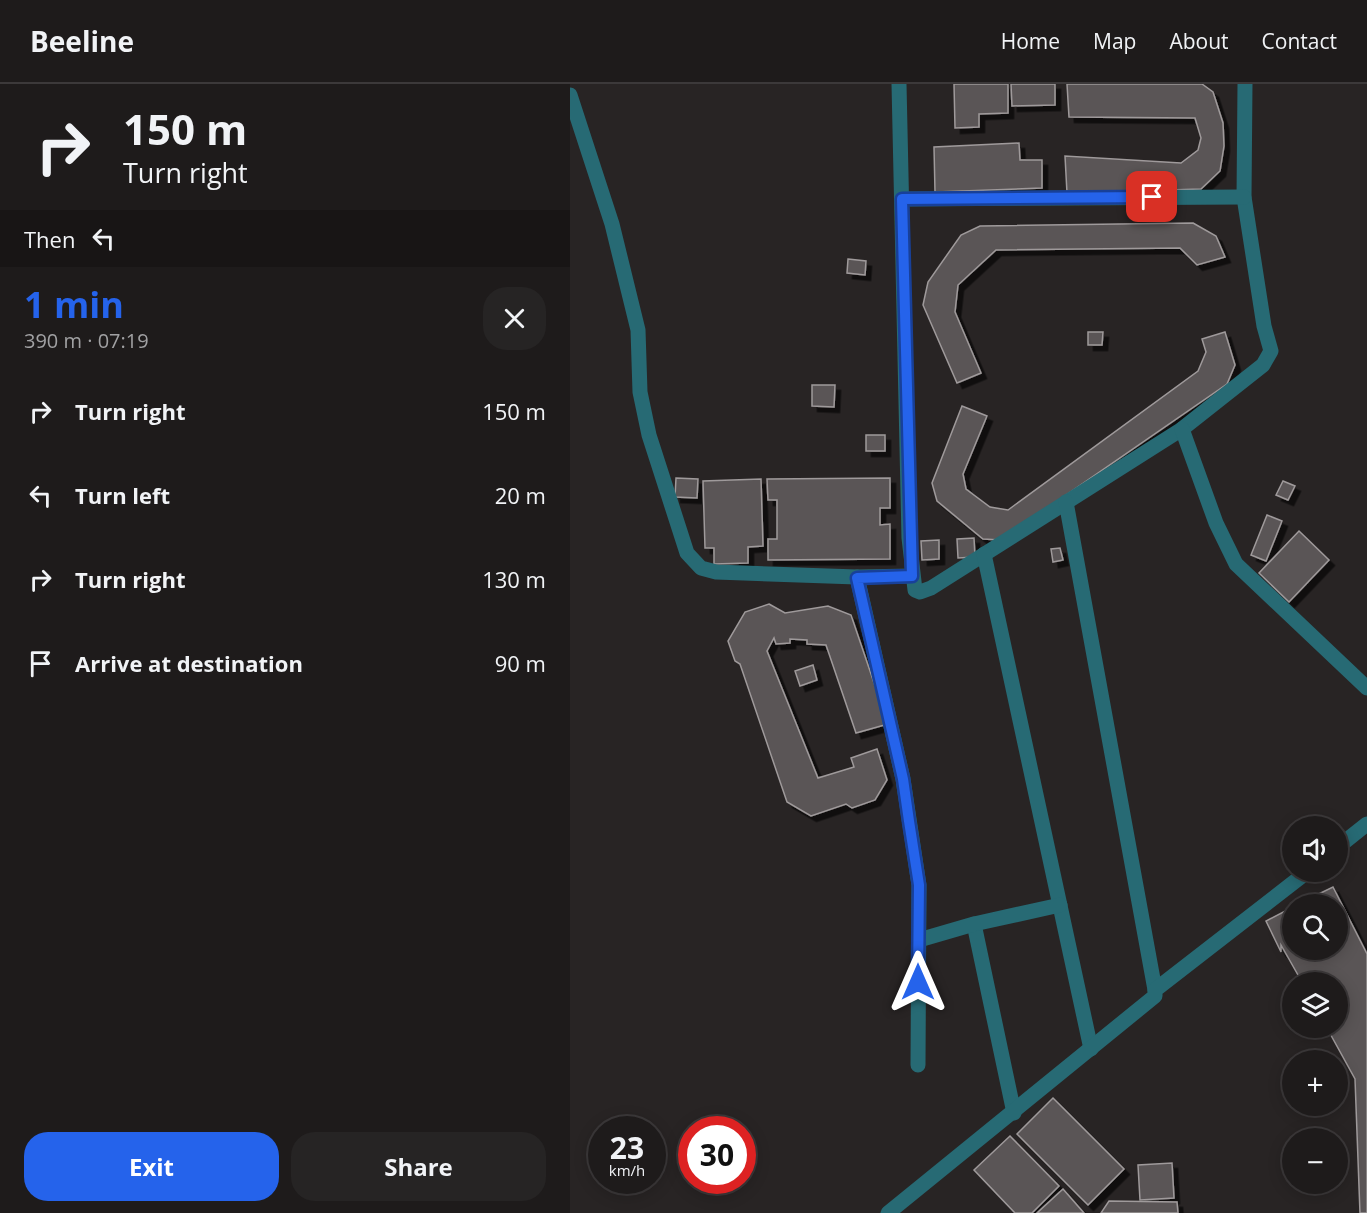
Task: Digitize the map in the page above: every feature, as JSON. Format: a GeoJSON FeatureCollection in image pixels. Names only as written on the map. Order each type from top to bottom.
{"type":"FeatureCollection","features":[{"type":"Feature","properties":{"kind":"street"},"geometry":{"type":"LineString","coordinates":[[899,84],[912,576],[915,590],[924,591],[1182,429],[1263,365],[1271,351],[1264,326],[1244,197],[1245,84]]}},
{"type":"Feature","properties":{"kind":"street"},"geometry":{"type":"LineString","coordinates":[[570,95],[617,244],[638,330],[640,392],[649,435],[687,554],[701,568],[717,572],[857,578],[912,576]]}},
{"type":"Feature","properties":{"kind":"street"},"geometry":{"type":"LineString","coordinates":[[902,199],[1244,197]]}},
{"type":"Feature","properties":{"kind":"street"},"geometry":{"type":"LineString","coordinates":[[1182,429],[1216,523],[1236,564],[1367,688]]}},
{"type":"Feature","properties":{"kind":"street"},"geometry":{"type":"LineString","coordinates":[[888,1213],[1014,1113],[1155,996],[1066,502]]}},
{"type":"Feature","properties":{"kind":"street"},"geometry":{"type":"LineString","coordinates":[[984,554],[1091,1049]]}},
{"type":"Feature","properties":{"kind":"street"},"geometry":{"type":"LineString","coordinates":[[857,578],[903,779],[919,885],[918,1065]]}},
{"type":"Feature","properties":{"kind":"street"},"geometry":{"type":"LineString","coordinates":[[1348,839],[1367,824]]}},
{"type":"Feature","properties":{"kind":"street"},"geometry":{"type":"LineString","coordinates":[[1155,990],[1294,882]]}},
{"type":"Feature","properties":{"kind":"street"},"geometry":{"type":"LineString","coordinates":[[918,940],[974,924],[1060,905]]}},
{"type":"Feature","properties":{"kind":"street"},"geometry":{"type":"LineString","coordinates":[[974,924],[1014,1113]]}},
{"type":"Feature","properties":{"kind":"building"},"geometry":{"type":"Polygon","coordinates":[[[954,84],[1008,84],[1008,113],[979,114],[979,127],[955,128],[954,84]]]}},
{"type":"Feature","properties":{"kind":"building"},"geometry":{"type":"Polygon","coordinates":[[[1011,84],[1055,84],[1055,105],[1012,106],[1011,84]]]}},
{"type":"Feature","properties":{"kind":"building"},"geometry":{"type":"Polygon","coordinates":[[[1067,84],[1202,84],[1213,92],[1223,123],[1224,146],[1220,171],[1201,189],[1067,193],[1065,156],[1181,163],[1198,150],[1201,138],[1195,118],[1069,117],[1067,84]]]}},
{"type":"Feature","properties":{"kind":"building"},"geometry":{"type":"Polygon","coordinates":[[[1019,143],[1020,160],[1042,160],[1042,188],[935,192],[934,147],[1019,143]]]}},
{"type":"Feature","properties":{"kind":"building"},"geometry":{"type":"Polygon","coordinates":[[[1193,223],[1216,236],[1225,257],[1197,265],[1180,248],[996,250],[958,285],[955,312],[981,373],[957,383],[923,305],[928,282],[961,235],[980,226],[1193,223]]]}},
{"type":"Feature","properties":{"kind":"building"},"geometry":{"type":"Polygon","coordinates":[[[848,259],[866,261],[865,275],[847,273],[848,259]]]}},
{"type":"Feature","properties":{"kind":"building"},"geometry":{"type":"Polygon","coordinates":[[[1088,332],[1103,332],[1102,345],[1088,345],[1088,332]]]}},
{"type":"Feature","properties":{"kind":"building"},"geometry":{"type":"Polygon","coordinates":[[[1225,332],[1235,365],[1227,384],[1001,540],[983,539],[937,501],[932,483],[962,406],[987,416],[963,474],[966,489],[990,507],[1008,510],[1198,371],[1206,352],[1202,339],[1225,332]]]}},
{"type":"Feature","properties":{"kind":"building"},"geometry":{"type":"Polygon","coordinates":[[[812,385],[835,385],[834,407],[812,406],[812,385]]]}},
{"type":"Feature","properties":{"kind":"building"},"geometry":{"type":"Polygon","coordinates":[[[866,435],[885,435],[885,451],[866,451],[866,435]]]}},
{"type":"Feature","properties":{"kind":"building"},"geometry":{"type":"Polygon","coordinates":[[[676,478],[698,479],[697,498],[675,497],[676,478]]]}},
{"type":"Feature","properties":{"kind":"building"},"geometry":{"type":"Polygon","coordinates":[[[890,478],[890,508],[880,508],[880,525],[890,524],[890,559],[768,560],[768,539],[777,539],[777,500],[768,500],[767,479],[890,478]]]}},
{"type":"Feature","properties":{"kind":"building"},"geometry":{"type":"Polygon","coordinates":[[[761,479],[763,546],[748,547],[748,563],[714,564],[714,548],[705,548],[703,481],[761,479]]]}},
{"type":"Feature","properties":{"kind":"building"},"geometry":{"type":"Polygon","coordinates":[[[1283,481],[1295,486],[1288,500],[1276,495],[1283,481]]]}},
{"type":"Feature","properties":{"kind":"building"},"geometry":{"type":"Polygon","coordinates":[[[1267,515],[1282,521],[1266,561],[1251,555],[1267,515]]]}},
{"type":"Feature","properties":{"kind":"building"},"geometry":{"type":"Polygon","coordinates":[[[1299,531],[1329,560],[1289,602],[1259,573],[1299,531]]]}},
{"type":"Feature","properties":{"kind":"building"},"geometry":{"type":"Polygon","coordinates":[[[974,538],[975,557],[958,558],[957,539],[974,538]]]}},
{"type":"Feature","properties":{"kind":"building"},"geometry":{"type":"Polygon","coordinates":[[[939,540],[939,559],[922,560],[921,541],[939,540]]]}},
{"type":"Feature","properties":{"kind":"building"},"geometry":{"type":"Polygon","coordinates":[[[1060,548],[1063,560],[1053,562],[1051,549],[1060,548]]]}},
{"type":"Feature","properties":{"kind":"building"},"geometry":{"type":"Polygon","coordinates":[[[769,604],[785,613],[828,606],[851,615],[888,724],[856,733],[826,645],[807,644],[807,640],[790,639],[790,643],[776,644],[774,638],[767,651],[818,778],[854,767],[851,758],[877,749],[887,780],[875,800],[852,808],[846,804],[811,816],[787,802],[740,664],[735,661],[728,641],[745,612],[769,604]]]}},
{"type":"Feature","properties":{"kind":"building"},"geometry":{"type":"Polygon","coordinates":[[[813,665],[817,680],[800,686],[795,671],[813,665]]]}},
{"type":"Feature","properties":{"kind":"building"},"geometry":{"type":"Polygon","coordinates":[[[1333,887],[1337,894],[1319,894],[1333,887]]]}},
{"type":"Feature","properties":{"kind":"building"},"geometry":{"type":"Polygon","coordinates":[[[1282,913],[1281,952],[1266,921],[1282,913]]]}},
{"type":"Feature","properties":{"kind":"building"},"geometry":{"type":"Polygon","coordinates":[[[1348,917],[1367,954],[1367,1213],[1360,1213],[1355,1079],[1348,1066],[1348,1050],[1339,1050],[1332,1038],[1348,1038],[1348,972],[1296,972],[1290,960],[1348,960],[1348,917]]]}},
{"type":"Feature","properties":{"kind":"building"},"geometry":{"type":"Polygon","coordinates":[[[1053,1098],[1124,1169],[1088,1205],[1017,1134],[1053,1098]]]}},
{"type":"Feature","properties":{"kind":"building"},"geometry":{"type":"Polygon","coordinates":[[[1010,1136],[1059,1186],[1032,1213],[1015,1213],[974,1170],[1010,1136]]]}},
{"type":"Feature","properties":{"kind":"building"},"geometry":{"type":"Polygon","coordinates":[[[1172,1163],[1174,1198],[1140,1200],[1138,1165],[1172,1163]]]}},
{"type":"Feature","properties":{"kind":"building"},"geometry":{"type":"Polygon","coordinates":[[[1063,1189],[1084,1213],[1037,1213],[1063,1189]]]}},
{"type":"Feature","properties":{"kind":"building"},"geometry":{"type":"Polygon","coordinates":[[[1109,1201],[1177,1202],[1178,1213],[1101,1213],[1109,1201]]]}},
{"type":"Feature","properties":{"kind":"route"},"geometry":{"type":"LineString","coordinates":[[918,982],[919,885],[903,779],[857,578],[912,576],[909,538],[902,199],[1152,197]]}}]}
